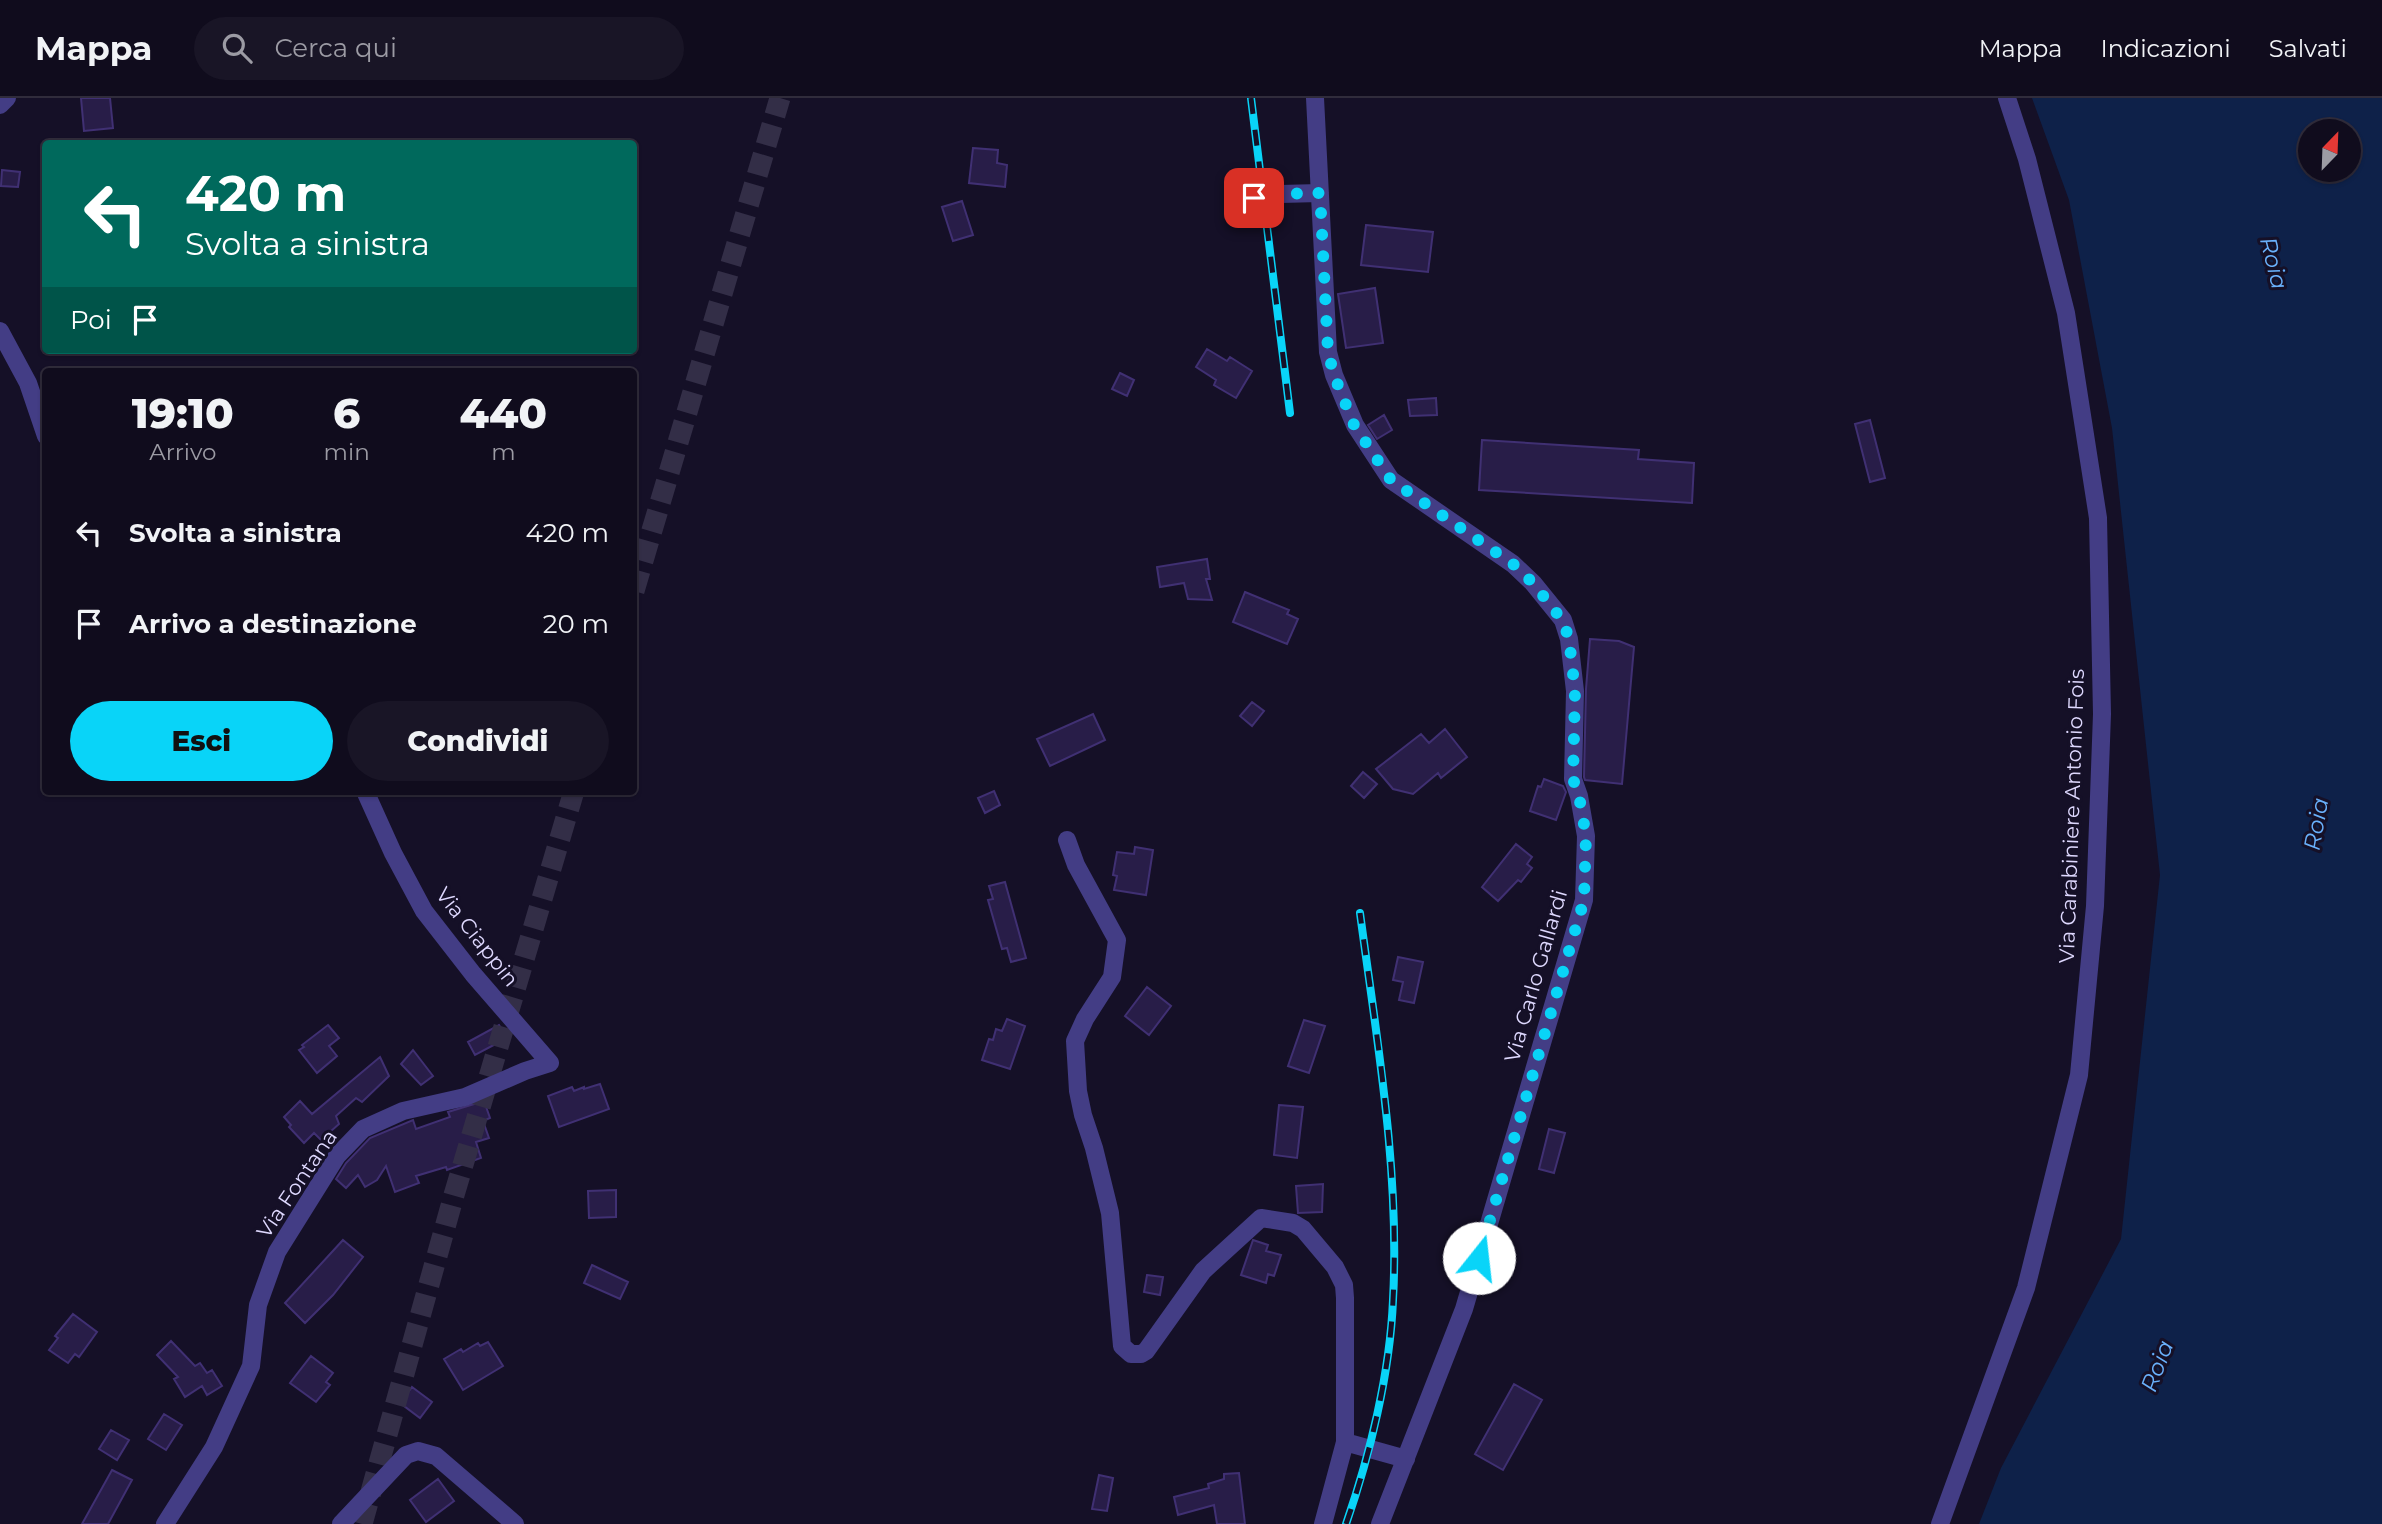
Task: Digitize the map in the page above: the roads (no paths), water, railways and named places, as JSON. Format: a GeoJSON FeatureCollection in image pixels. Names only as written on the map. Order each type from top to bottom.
{"type":"FeatureCollection","features":[{"type":"Feature","properties":{"kind":"street"},"geometry":{"type":"LineString","coordinates":[[0,105],[7,98]]}},
{"type":"Feature","properties":{"kind":"street","name":"Via Carlo Gallardi"},"geometry":{"type":"LineString","coordinates":[[1315,98],[1328,352],[1334,375],[1354,425],[1391,480],[1513,564],[1533,583],[1563,621],[1569,639],[1575,691],[1573,779],[1586,836],[1584,900],[1464,1309],[1380,1524]]}},
{"type":"Feature","properties":{"kind":"street","name":"Via Carabiniere Antonio Fois"},"geometry":{"type":"LineString","coordinates":[[1940,1524],[2026,1287],[2079,1075],[2095,906],[2102,714],[2098,517],[2066,313],[2027,159],[2007,98]]}},
{"type":"Feature","properties":{"kind":"street"},"geometry":{"type":"LineString","coordinates":[[1243,201],[1280,194],[1320,193]]}},
{"type":"Feature","properties":{"kind":"street"},"geometry":{"type":"LineString","coordinates":[[0,331],[28,383],[42,424]]}},
{"type":"Feature","properties":{"kind":"street","name":"Via Ciappin"},"geometry":{"type":"LineString","coordinates":[[367,795],[393,853],[424,911],[473,974],[550,1063]]}},
{"type":"Feature","properties":{"kind":"street"},"geometry":{"type":"LineString","coordinates":[[1067,840],[1076,865],[1117,940],[1112,977],[1085,1019],[1075,1041],[1078,1091],[1110,1213],[1122,1346],[1131,1354],[1146,1351],[1203,1271],[1257,1220],[1271,1219],[1293,1223],[1303,1229],[1319,1245],[1344,1285],[1345,1442],[1323,1524]]}},
{"type":"Feature","properties":{"kind":"street","name":"Via Fontana"},"geometry":{"type":"LineString","coordinates":[[165,1524],[214,1447],[251,1366],[258,1305],[277,1252],[337,1156],[363,1129],[402,1111],[466,1097],[550,1063]]}},
{"type":"Feature","properties":{"kind":"street"},"geometry":{"type":"LineString","coordinates":[[1345,1442],[1406,1459]]}},
{"type":"Feature","properties":{"kind":"street"},"geometry":{"type":"LineString","coordinates":[[341,1524],[406,1455],[418,1451],[436,1456],[515,1524]]}},
{"type":"Feature","properties":{"kind":"water","name":"Roia"},"geometry":{"type":"Polygon","coordinates":[[[2032,98],[2382,98],[2382,1524],[1979,1524],[2001,1468],[2121,1239],[2160,875],[2112,428],[2069,200],[2032,98]]]}},
{"type":"Feature","properties":{"kind":"tunnel"},"geometry":{"type":"LineString","coordinates":[[637,581],[780,98]]}},
{"type":"Feature","properties":{"kind":"tunnel"},"geometry":{"type":"LineString","coordinates":[[362,1524],[454,1195],[573,795]]}},
{"type":"Feature","properties":{"kind":"railway"},"geometry":{"type":"LineString","coordinates":[[1251,98],[1290,413]]}},
{"type":"Feature","properties":{"kind":"railway"},"geometry":{"type":"LineString","coordinates":[[1346,1524],[1371,1442],[1383,1385],[1393,1300],[1393,1203],[1386,1106],[1360,913]]}}]}
